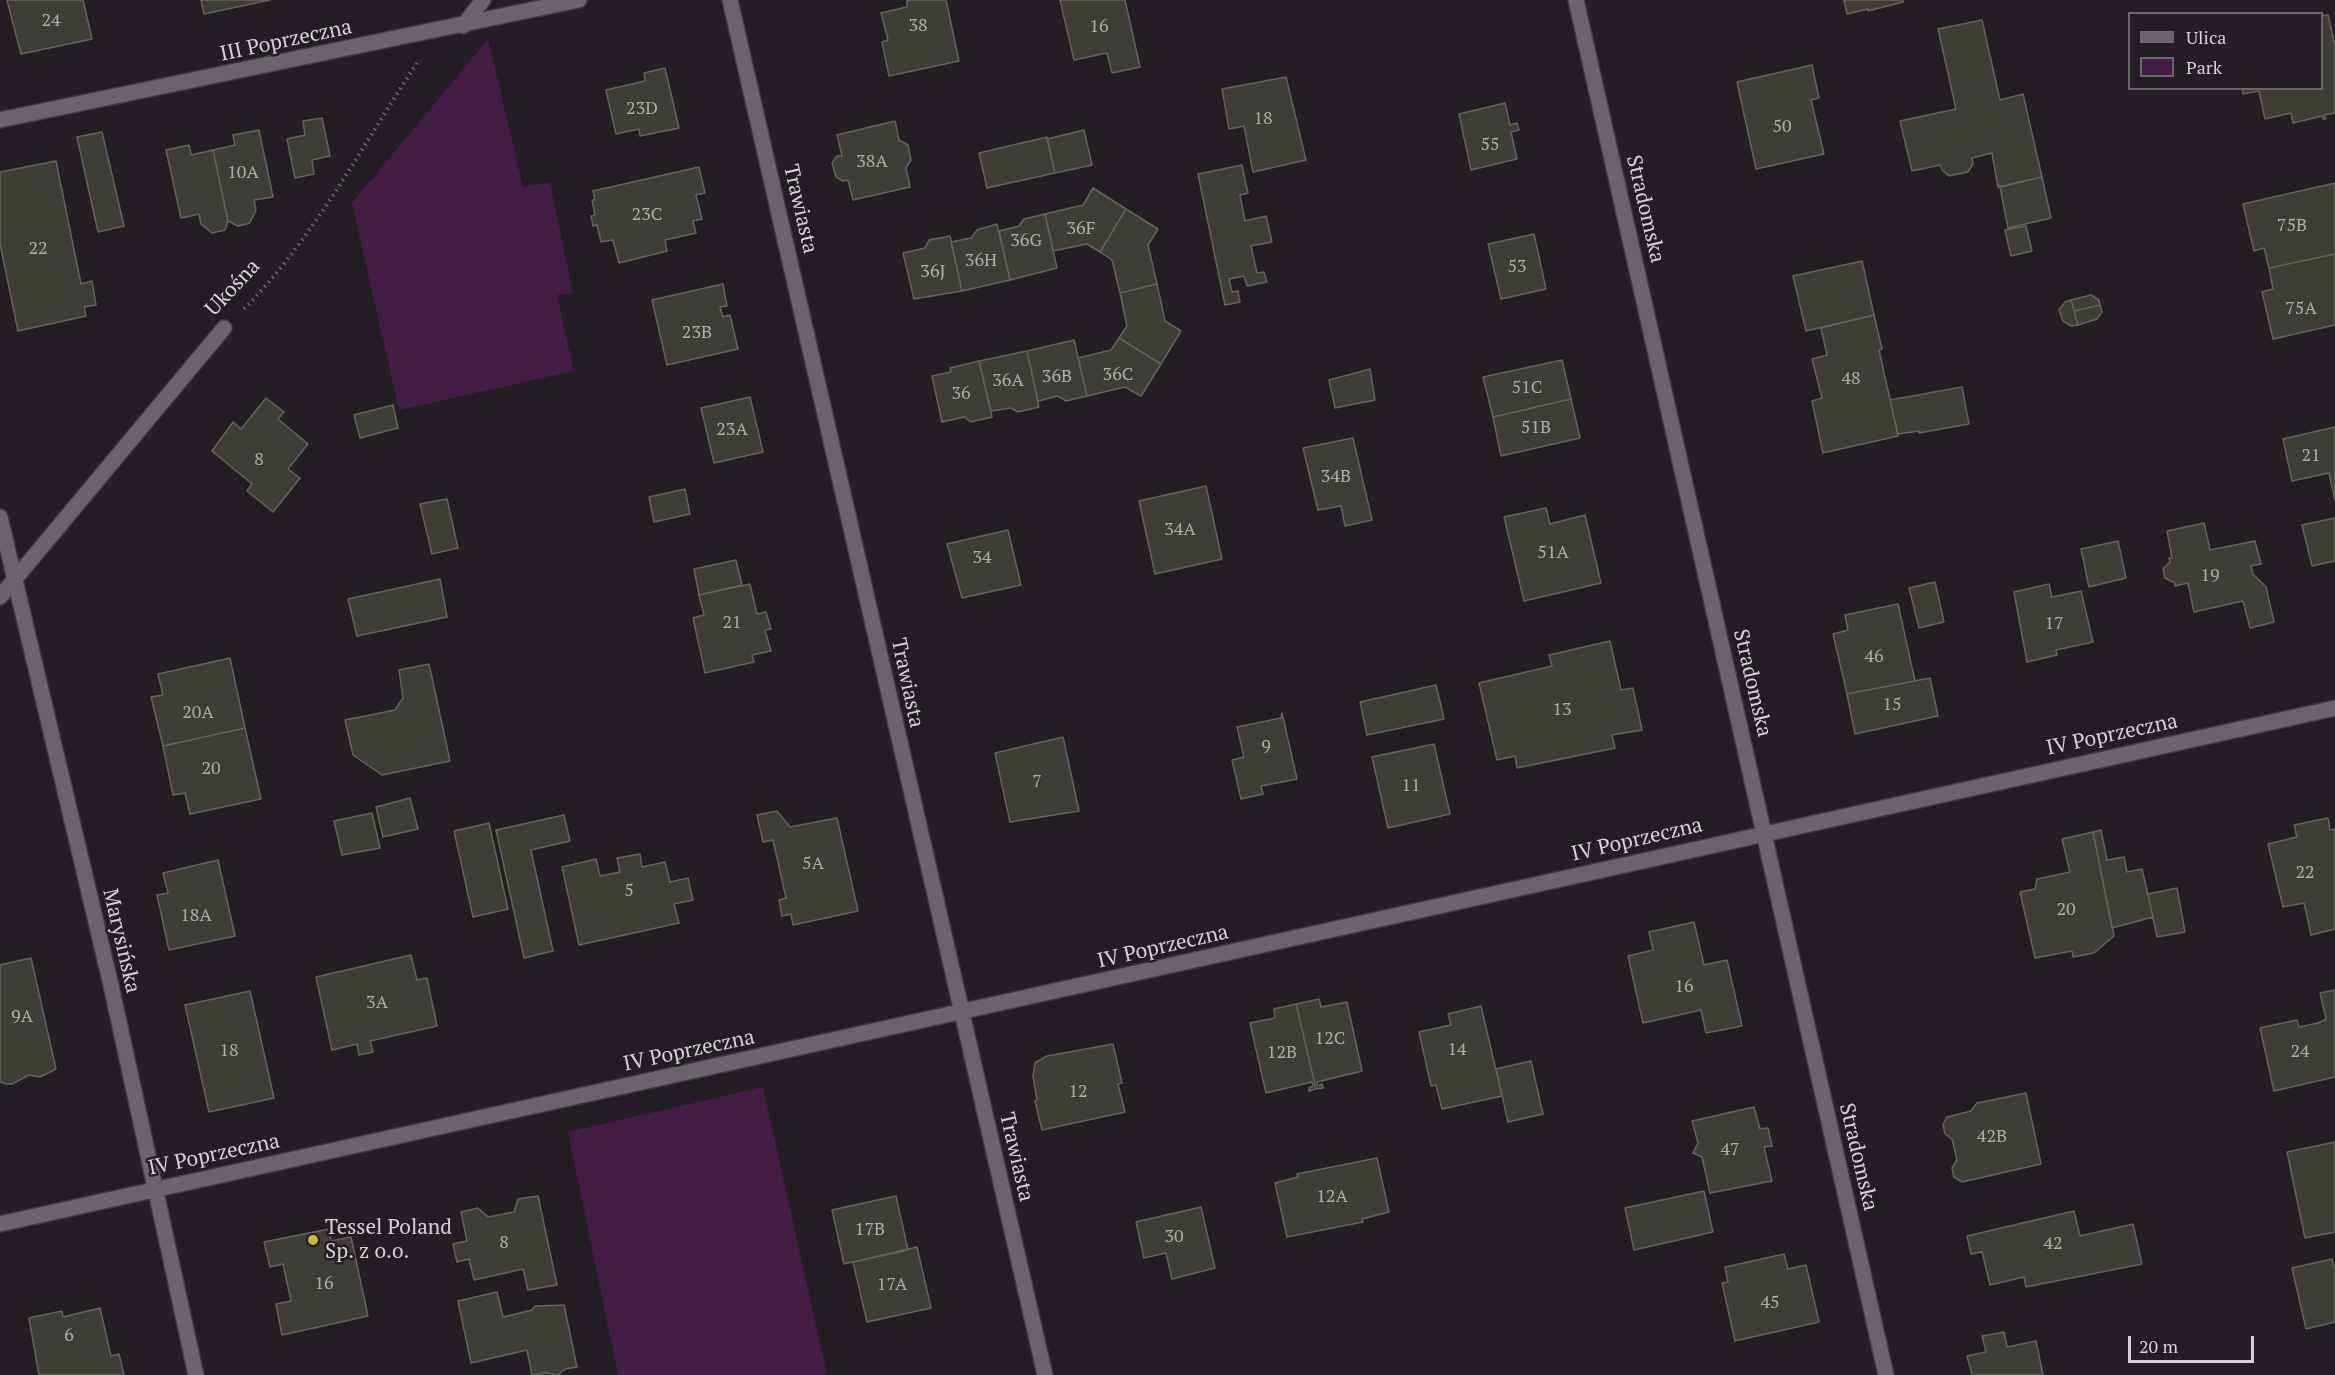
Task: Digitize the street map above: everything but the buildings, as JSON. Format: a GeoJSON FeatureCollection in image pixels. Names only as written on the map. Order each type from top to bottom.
{"type":"FeatureCollection","features":[{"type":"Feature","properties":{"kind":"street"},"geometry":{"type":"LineString","coordinates":[[463,26],[483,0]]}},
{"type":"Feature","properties":{"kind":"street","name":"III Poprzeczna"},"geometry":{"type":"LineString","coordinates":[[0,120],[463,26],[579,0]]}},
{"type":"Feature","properties":{"kind":"street","name":"Trawiasta"},"geometry":{"type":"LineString","coordinates":[[730,0],[1045,1375]]}},
{"type":"Feature","properties":{"kind":"street","name":"Stradomska"},"geometry":{"type":"LineString","coordinates":[[1576,0],[1886,1375]]}},
{"type":"Feature","properties":{"kind":"street","name":"Ukośna"},"geometry":{"type":"LineString","coordinates":[[0,597],[224,328]]}},
{"type":"Feature","properties":{"kind":"street","name":"Marysińska"},"geometry":{"type":"LineString","coordinates":[[0,517],[110,981],[196,1375]]}},
{"type":"Feature","properties":{"kind":"street","name":"IV Poprzeczna"},"geometry":{"type":"LineString","coordinates":[[0,1224],[961,1014],[1764,833],[2335,708]]}},
{"type":"Feature","properties":{"kind":"path","name":"Ukośna"},"geometry":{"type":"LineString","coordinates":[[224,328],[263,289],[305,237],[422,57]]}},
{"type":"Feature","properties":{"kind":"green space"},"geometry":{"type":"Polygon","coordinates":[[[488,39],[523,187],[550,182],[573,293],[557,295],[574,371],[399,410],[352,203],[488,39]]]}},
{"type":"Feature","properties":{"kind":"green space"},"geometry":{"type":"Polygon","coordinates":[[[763,1087],[827,1375],[618,1375],[568,1132],[763,1087]]]}},
{"type":"Feature","properties":{"kind":"place","name":"Tessel Poland Sp. z o.o."},"geometry":{"type":"Point","coordinates":[313,1240]}}]}
